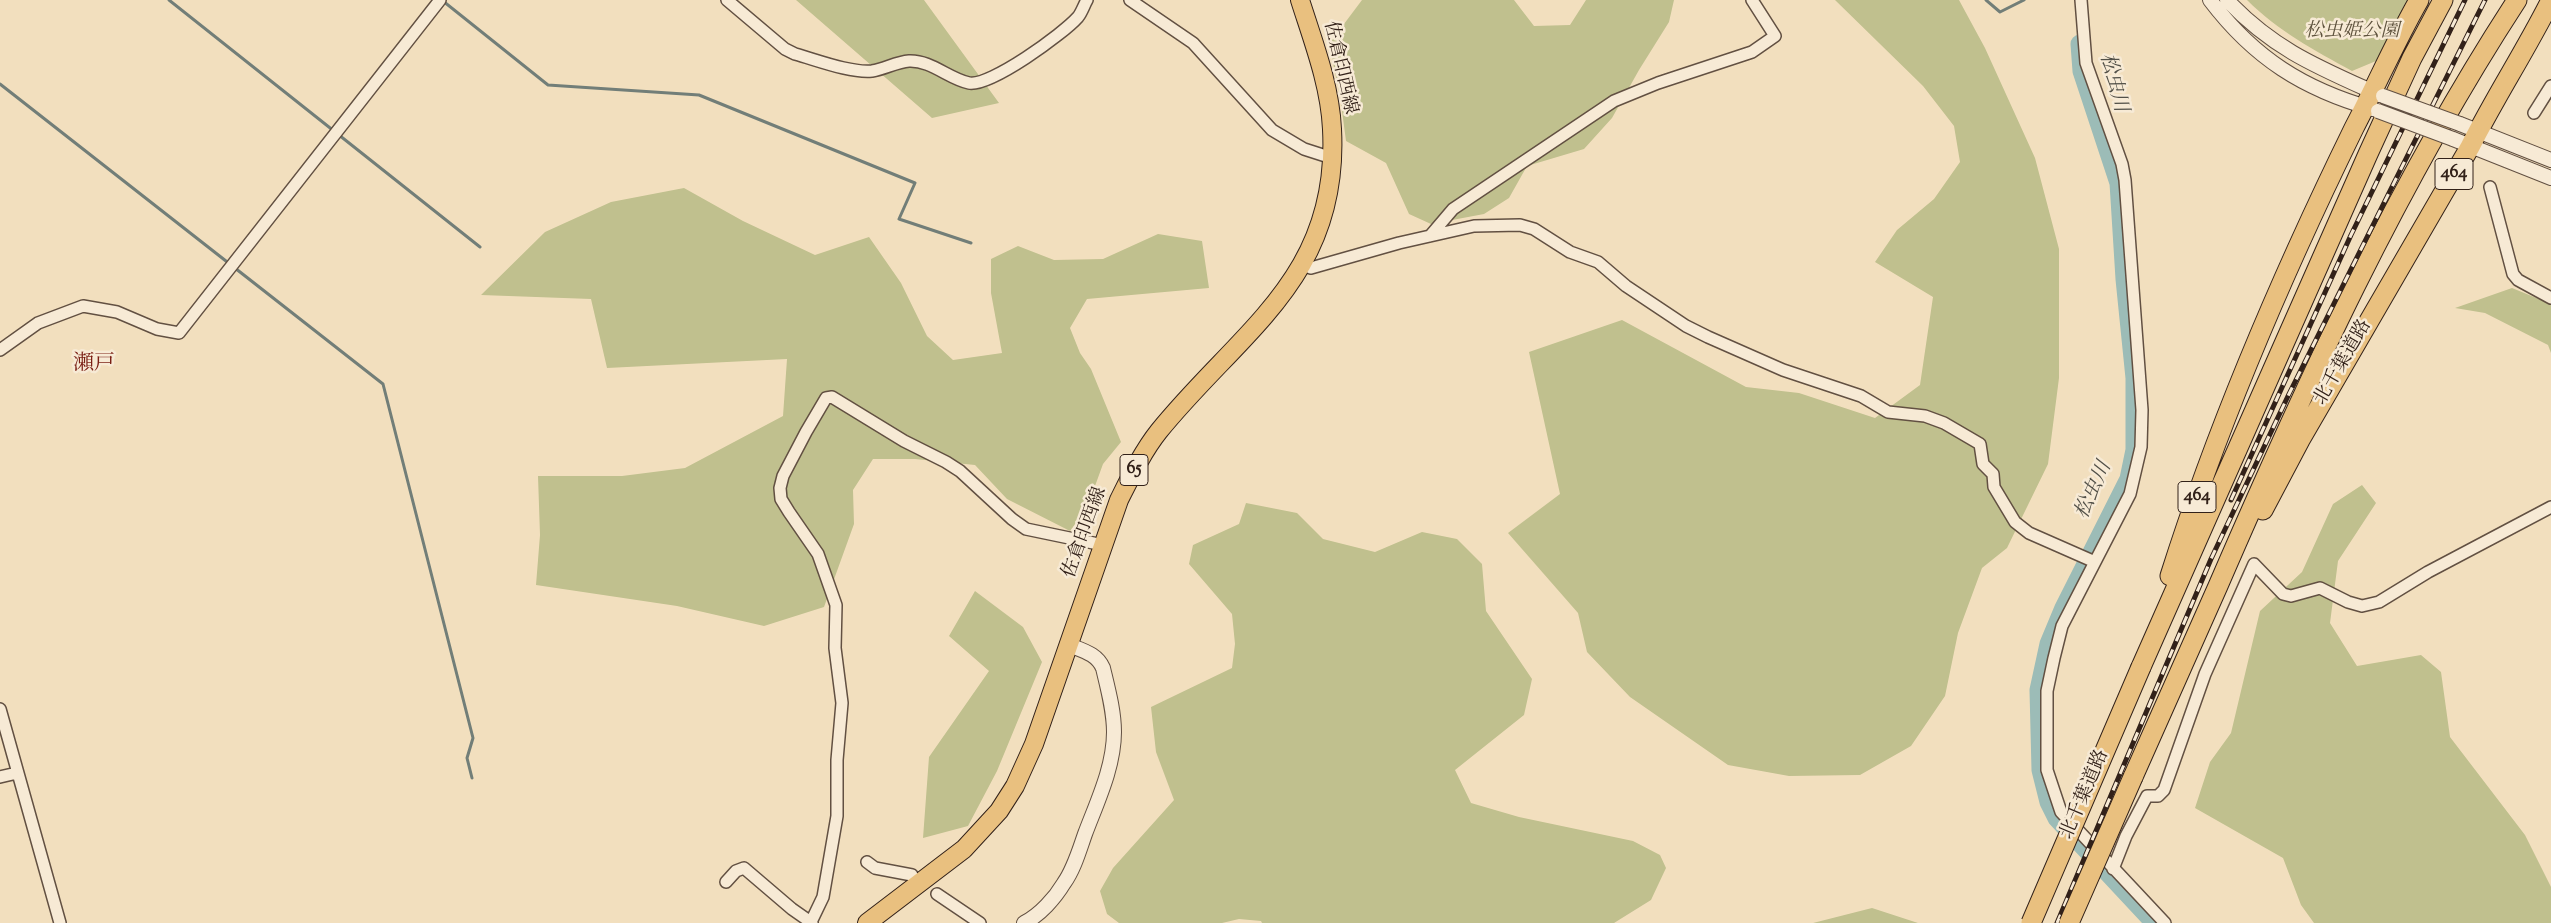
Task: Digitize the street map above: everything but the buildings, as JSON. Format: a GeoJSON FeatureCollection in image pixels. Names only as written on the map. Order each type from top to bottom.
{"type":"FeatureCollection","features":[{"type":"Feature","properties":{"kind":"highway","name":"北千葉道路"},"geometry":{"type":"LineString","coordinates":[[2141,668],[2181,542],[2263,330],[2306,230],[2375,101],[2419,0]]}},
{"type":"Feature","properties":{"kind":"highway","name":"北千葉道路"},"geometry":{"type":"LineString","coordinates":[[2031,923],[2285,340],[2412,58],[2443,0]]}},
{"type":"Feature","properties":{"kind":"highway","name":"北千葉道路"},"geometry":{"type":"LineString","coordinates":[[2069,923],[2281,440],[2328,340],[2415,170],[2471,71],[2517,0]]}},
{"type":"Feature","properties":{"kind":"highway","name":"北千葉道路"},"geometry":{"type":"LineString","coordinates":[[2152,734],[2174,700],[2229,574],[2300,440],[2354,346],[2467,139],[2530,43],[2551,0]]}},
{"type":"Feature","properties":{"kind":"main road","name":"佐倉印西線"},"geometry":{"type":"LineString","coordinates":[[867,923],[964,849],[999,811],[1015,786],[1034,744],[1103,546],[1127,484],[1158,432],[1256,327],[1286,291],[1302,265],[1314,238],[1326,201],[1332,158],[1332,127],[1326,92],[1300,0]]}},
{"type":"Feature","properties":{"kind":"street"},"geometry":{"type":"LineString","coordinates":[[0,350],[38,323],[83,306],[117,312],[157,329],[179,333],[440,0]]}},
{"type":"Feature","properties":{"kind":"street"},"geometry":{"type":"LineString","coordinates":[[727,0],[785,49],[795,54],[859,70],[872,71],[903,62],[920,62],[967,83],[978,84],[1004,71],[1057,35],[1079,16],[1086,0]]}},
{"type":"Feature","properties":{"kind":"street"},"geometry":{"type":"LineString","coordinates":[[1130,0],[1193,44],[1272,130],[1304,148],[1332,158]]}},
{"type":"Feature","properties":{"kind":"street"},"geometry":{"type":"LineString","coordinates":[[1430,236],[1453,210],[1614,101],[1658,83],[1752,52],[1774,36],[1752,0]]}},
{"type":"Feature","properties":{"kind":"street"},"geometry":{"type":"LineString","coordinates":[[2081,0],[2086,63],[2122,164],[2125,180],[2142,410],[2141,447],[2130,494],[2062,626],[2047,691],[2047,770],[2061,812],[2165,923]]}},
{"type":"Feature","properties":{"kind":"street"},"geometry":{"type":"LineString","coordinates":[[2210,0],[2251,47],[2275,66],[2314,87],[2460,124],[2467,139]]}},
{"type":"Feature","properties":{"kind":"street"},"geometry":{"type":"LineString","coordinates":[[2228,0],[2242,15],[2285,49],[2375,101],[2467,139],[2551,178]]}},
{"type":"Feature","properties":{"kind":"street"},"geometry":{"type":"LineString","coordinates":[[2534,113],[2551,86]]}},
{"type":"Feature","properties":{"kind":"street"},"geometry":{"type":"LineString","coordinates":[[2467,139],[2551,160]]}},
{"type":"Feature","properties":{"kind":"street"},"geometry":{"type":"LineString","coordinates":[[2490,187],[2513,274],[2518,280],[2551,298]]}},
{"type":"Feature","properties":{"kind":"street"},"geometry":{"type":"LineString","coordinates":[[1302,265],[1311,268],[1322,263],[1474,226],[1520,225],[1534,230],[1570,252],[1598,262],[1626,286],[1686,326],[1708,337],[1783,370],[1860,396],[1888,412],[1925,416],[1944,423],[1980,444],[1983,464],[1992,474],[1994,487],[2006,512],[2014,522],[2029,533],[2095,562]]}},
{"type":"Feature","properties":{"kind":"street"},"geometry":{"type":"LineString","coordinates":[[726,882],[736,871],[744,868],[792,909],[812,923],[823,897],[837,816],[837,760],[842,703],[835,648],[836,604],[818,554],[785,506],[780,488],[783,476],[826,398],[832,397],[897,437],[960,471],[1012,519],[1026,529],[1103,546]]}},
{"type":"Feature","properties":{"kind":"street"},"geometry":{"type":"LineString","coordinates":[[2113,869],[2126,836],[2147,796],[2158,796],[2164,790],[2205,674],[2254,564],[2283,594],[2292,596],[2320,588],[2348,602],[2369,606],[2392,595],[2428,572],[2551,507]]}},
{"type":"Feature","properties":{"kind":"street"},"geometry":{"type":"LineString","coordinates":[[1024,923],[1040,912],[1052,899],[1064,884],[1074,866],[1104,786],[1112,753],[1114,733],[1104,668],[1099,660],[1091,654],[1069,645]]}},
{"type":"Feature","properties":{"kind":"street"},"geometry":{"type":"LineString","coordinates":[[0,709],[60,923]]}},
{"type":"Feature","properties":{"kind":"street"},"geometry":{"type":"LineString","coordinates":[[0,777],[17,773]]}},
{"type":"Feature","properties":{"kind":"street"},"geometry":{"type":"LineString","coordinates":[[867,862],[875,868],[912,875]]}},
{"type":"Feature","properties":{"kind":"street"},"geometry":{"type":"LineString","coordinates":[[937,894],[980,923]]}},
{"type":"Feature","properties":{"kind":"green space"},"geometry":{"type":"Polygon","coordinates":[[[796,0],[924,0],[999,103],[932,118],[796,0]]]}},
{"type":"Feature","properties":{"kind":"green space"},"geometry":{"type":"Polygon","coordinates":[[[1362,0],[1514,0],[1534,26],[1570,25],[1586,0],[1674,0],[1669,22],[1612,118],[1584,149],[1527,166],[1509,198],[1484,214],[1431,224],[1409,214],[1386,163],[1346,141],[1340,96],[1329,44],[1362,0]]]}},
{"type":"Feature","properties":{"kind":"green space"},"geometry":{"type":"Polygon","coordinates":[[[1835,0],[1959,0],[1985,48],[2035,158],[2059,249],[2059,378],[2048,464],[2007,548],[1982,568],[1958,633],[1945,696],[1911,746],[1860,775],[1789,776],[1728,765],[1630,697],[1587,652],[1578,613],[1508,533],[1560,494],[1529,352],[1622,320],[1746,387],[1799,393],[1875,418],[1920,385],[1933,297],[1875,262],[1897,230],[1934,199],[1960,162],[1954,126],[1923,86],[1835,0]]]}},
{"type":"Feature","properties":{"kind":"green space","name":"松虫姫公園"},"geometry":{"type":"Polygon","coordinates":[[[2247,0],[2409,0],[2376,61],[2352,71],[2284,31],[2247,0]]]}},
{"type":"Feature","properties":{"kind":"green space"},"geometry":{"type":"Polygon","coordinates":[[[684,188],[743,221],[815,255],[869,237],[901,283],[927,336],[953,360],[1002,353],[991,293],[991,259],[1018,246],[1054,260],[1103,259],[1158,234],[1202,241],[1209,288],[1087,299],[1070,328],[1080,353],[1091,369],[1121,442],[1103,464],[1087,508],[1070,531],[1007,499],[975,465],[915,459],[873,459],[853,490],[854,524],[824,607],[764,626],[677,606],[536,585],[540,535],[538,476],[622,476],[685,468],[783,416],[787,359],[607,368],[591,299],[481,295],[545,232],[611,202],[684,188]]]}},
{"type":"Feature","properties":{"kind":"green space"},"geometry":{"type":"Polygon","coordinates":[[[2512,288],[2551,304],[2551,353],[2548,345],[2485,313],[2455,308],[2512,288]]]}},
{"type":"Feature","properties":{"kind":"green space"},"geometry":{"type":"Polygon","coordinates":[[[2362,485],[2376,503],[2338,561],[2330,623],[2357,666],[2421,655],[2441,672],[2450,737],[2525,835],[2551,887],[2551,923],[2314,923],[2301,905],[2283,858],[2195,808],[2210,762],[2231,733],[2260,611],[2302,572],[2333,504],[2362,485]]]}},
{"type":"Feature","properties":{"kind":"green space"},"geometry":{"type":"Polygon","coordinates":[[[1246,503],[1297,513],[1323,539],[1375,552],[1422,532],[1457,539],[1482,564],[1486,611],[1532,679],[1524,715],[1455,770],[1471,803],[1519,817],[1633,841],[1660,855],[1666,868],[1651,900],[1614,923],[1262,923],[1261,921],[1239,919],[1222,923],[1119,923],[1107,914],[1100,891],[1113,868],[1174,800],[1156,752],[1151,707],[1232,668],[1235,644],[1232,614],[1189,564],[1193,545],[1239,524],[1246,503]]]}},
{"type":"Feature","properties":{"kind":"green space"},"geometry":{"type":"Polygon","coordinates":[[[975,591],[1023,627],[1042,662],[997,771],[968,826],[923,838],[929,757],[989,671],[949,636],[975,591]]]}},
{"type":"Feature","properties":{"kind":"green space"},"geometry":{"type":"Polygon","coordinates":[[[1872,908],[1918,923],[1813,923],[1872,908]]]}},
{"type":"Feature","properties":{"kind":"waterway"},"geometry":{"type":"LineString","coordinates":[[169,0],[480,247]]}},
{"type":"Feature","properties":{"kind":"waterway"},"geometry":{"type":"LineString","coordinates":[[1986,0],[2000,12],[2024,0]]}},
{"type":"Feature","properties":{"kind":"waterway"},"geometry":{"type":"LineString","coordinates":[[443,1],[548,85],[699,95],[915,183],[899,219],[971,243]]}},
{"type":"Feature","properties":{"kind":"waterway","name":"松虫川"},"geometry":{"type":"LineString","coordinates":[[2080,44],[2082,71],[2119,183],[2125,279],[2135,378],[2135,450],[2129,479],[2064,608],[2049,644],[2039,690],[2041,770],[2049,802],[2057,818],[2155,923]]}},
{"type":"Feature","properties":{"kind":"waterway"},"geometry":{"type":"LineString","coordinates":[[0,84],[383,384],[473,738],[467,758],[472,778]]}},
{"type":"Feature","properties":{"kind":"railway"},"geometry":{"type":"LineString","coordinates":[[2231,500],[2351,235],[2465,0]]}},
{"type":"Feature","properties":{"kind":"railway"},"geometry":{"type":"LineString","coordinates":[[2057,923],[2211,559],[2289,394],[2485,0]]}},
{"type":"Feature","properties":{"kind":"district","name":"瀬戸"},"geometry":{"type":"Point","coordinates":[94,365]}}]}
